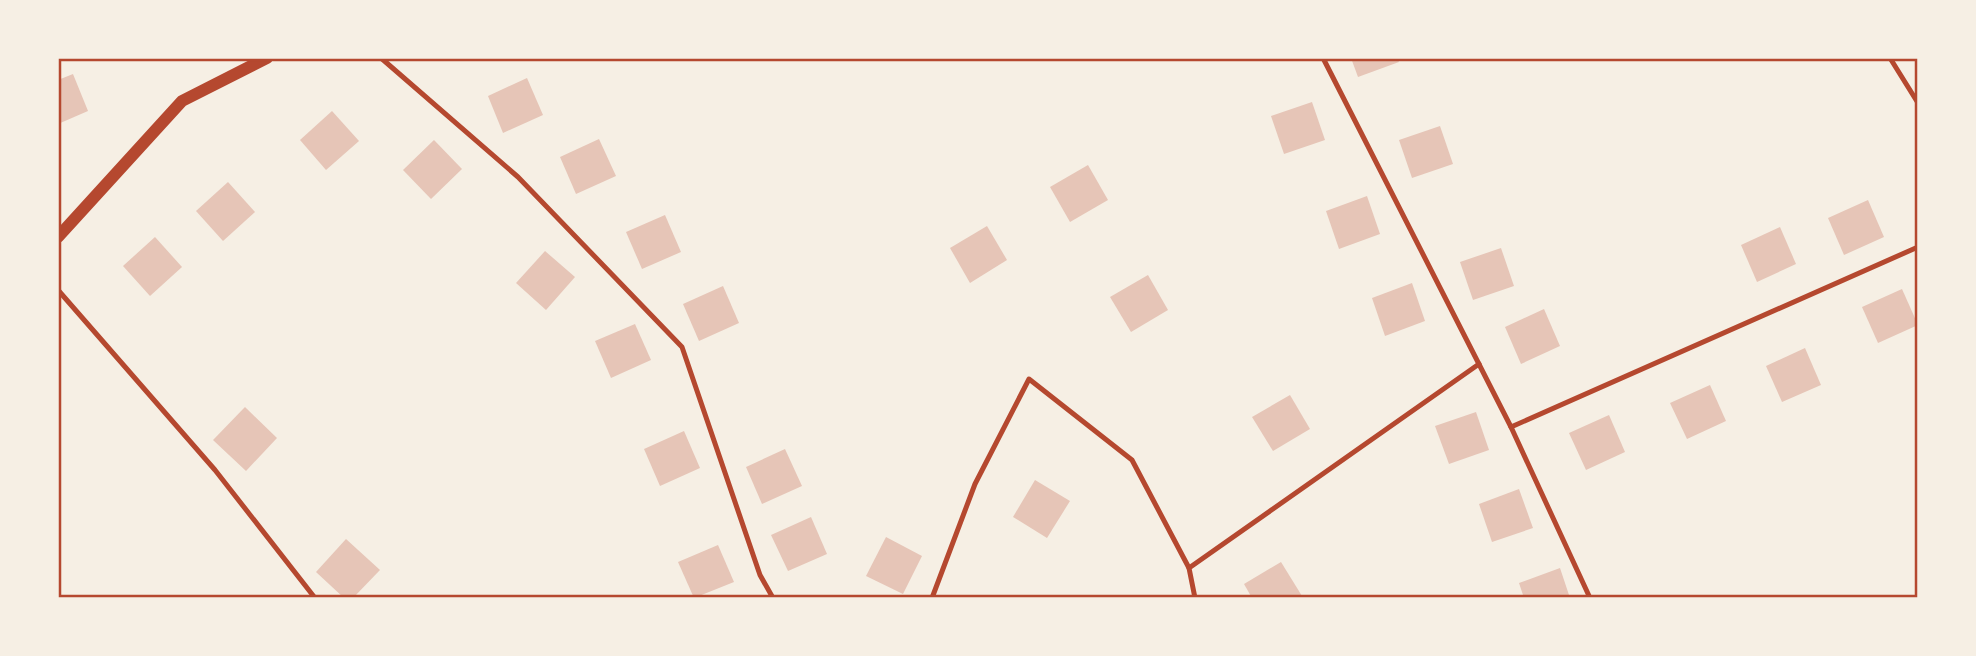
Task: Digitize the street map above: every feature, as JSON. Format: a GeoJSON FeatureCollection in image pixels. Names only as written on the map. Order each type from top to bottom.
{"type":"FeatureCollection","features":[{"type":"Feature","properties":{"kind":"street"},"geometry":{"type":"LineString","coordinates":[[58,237],[183,101],[267,58]]}},
{"type":"Feature","properties":{"kind":"lane"},"geometry":{"type":"LineString","coordinates":[[381,58],[518,177],[682,347],[760,575],[772,598]]}},
{"type":"Feature","properties":{"kind":"lane"},"geometry":{"type":"LineString","coordinates":[[1324,58],[1511,427],[1590,598]]}},
{"type":"Feature","properties":{"kind":"lane"},"geometry":{"type":"LineString","coordinates":[[1890,58],[1918,103]]}},
{"type":"Feature","properties":{"kind":"lane"},"geometry":{"type":"LineString","coordinates":[[1511,427],[1918,247]]}},
{"type":"Feature","properties":{"kind":"lane"},"geometry":{"type":"LineString","coordinates":[[58,290],[215,470],[315,598]]}},
{"type":"Feature","properties":{"kind":"lane"},"geometry":{"type":"LineString","coordinates":[[1189,568],[1479,364]]}},
{"type":"Feature","properties":{"kind":"lane"},"geometry":{"type":"LineString","coordinates":[[932,598],[975,484],[1029,379],[1132,460],[1189,568],[1195,598]]}},
{"type":"Feature","properties":{"kind":"building"},"geometry":{"type":"Polygon","coordinates":[[[1351,58],[1397,58],[1399,62],[1358,77],[1351,58]]]}},
{"type":"Feature","properties":{"kind":"building"},"geometry":{"type":"Polygon","coordinates":[[[73,74],[88,111],[58,124],[58,80],[73,74]]]}},
{"type":"Feature","properties":{"kind":"building"},"geometry":{"type":"Polygon","coordinates":[[[527,78],[543,115],[503,133],[488,96],[527,78]]]}},
{"type":"Feature","properties":{"kind":"building"},"geometry":{"type":"Polygon","coordinates":[[[1312,102],[1325,140],[1284,154],[1271,116],[1312,102]]]}},
{"type":"Feature","properties":{"kind":"building"},"geometry":{"type":"Polygon","coordinates":[[[332,111],[359,141],[326,170],[300,140],[332,111]]]}},
{"type":"Feature","properties":{"kind":"building"},"geometry":{"type":"Polygon","coordinates":[[[1440,126],[1453,164],[1412,178],[1399,140],[1440,126]]]}},
{"type":"Feature","properties":{"kind":"building"},"geometry":{"type":"Polygon","coordinates":[[[599,139],[616,176],[576,194],[560,157],[599,139]]]}},
{"type":"Feature","properties":{"kind":"building"},"geometry":{"type":"Polygon","coordinates":[[[434,140],[462,169],[431,199],[403,170],[434,140]]]}},
{"type":"Feature","properties":{"kind":"building"},"geometry":{"type":"Polygon","coordinates":[[[1088,165],[1108,200],[1070,222],[1050,187],[1088,165]]]}},
{"type":"Feature","properties":{"kind":"building"},"geometry":{"type":"Polygon","coordinates":[[[228,182],[255,212],[223,241],[196,211],[228,182]]]}},
{"type":"Feature","properties":{"kind":"building"},"geometry":{"type":"Polygon","coordinates":[[[1367,196],[1380,234],[1339,249],[1326,211],[1367,196]]]}},
{"type":"Feature","properties":{"kind":"building"},"geometry":{"type":"Polygon","coordinates":[[[1868,200],[1884,237],[1844,255],[1828,218],[1868,200]]]}},
{"type":"Feature","properties":{"kind":"building"},"geometry":{"type":"Polygon","coordinates":[[[665,215],[681,252],[642,269],[626,232],[665,215]]]}},
{"type":"Feature","properties":{"kind":"building"},"geometry":{"type":"Polygon","coordinates":[[[987,226],[1007,260],[970,283],[950,248],[987,226]]]}},
{"type":"Feature","properties":{"kind":"building"},"geometry":{"type":"Polygon","coordinates":[[[1780,227],[1796,264],[1757,282],[1741,245],[1780,227]]]}},
{"type":"Feature","properties":{"kind":"building"},"geometry":{"type":"Polygon","coordinates":[[[155,237],[182,267],[150,296],[123,266],[155,237]]]}},
{"type":"Feature","properties":{"kind":"building"},"geometry":{"type":"Polygon","coordinates":[[[1501,248],[1514,286],[1473,300],[1460,262],[1501,248]]]}},
{"type":"Feature","properties":{"kind":"building"},"geometry":{"type":"Polygon","coordinates":[[[545,251],[575,277],[546,310],[516,283],[545,251]]]}},
{"type":"Feature","properties":{"kind":"building"},"geometry":{"type":"Polygon","coordinates":[[[1148,275],[1168,310],[1131,332],[1110,297],[1148,275]]]}},
{"type":"Feature","properties":{"kind":"building"},"geometry":{"type":"Polygon","coordinates":[[[1412,283],[1425,321],[1385,336],[1372,298],[1412,283]]]}},
{"type":"Feature","properties":{"kind":"building"},"geometry":{"type":"Polygon","coordinates":[[[723,286],[739,323],[699,341],[683,304],[723,286]]]}},
{"type":"Feature","properties":{"kind":"building"},"geometry":{"type":"Polygon","coordinates":[[[1902,289],[1918,325],[1878,343],[1862,307],[1902,289]]]}},
{"type":"Feature","properties":{"kind":"building"},"geometry":{"type":"Polygon","coordinates":[[[1544,309],[1560,346],[1521,364],[1505,327],[1544,309]]]}},
{"type":"Feature","properties":{"kind":"building"},"geometry":{"type":"Polygon","coordinates":[[[635,324],[651,360],[611,378],[595,341],[635,324]]]}},
{"type":"Feature","properties":{"kind":"building"},"geometry":{"type":"Polygon","coordinates":[[[1805,348],[1821,385],[1782,402],[1766,366],[1805,348]]]}},
{"type":"Feature","properties":{"kind":"building"},"geometry":{"type":"Polygon","coordinates":[[[1710,385],[1726,421],[1687,439],[1670,403],[1710,385]]]}},
{"type":"Feature","properties":{"kind":"building"},"geometry":{"type":"Polygon","coordinates":[[[1290,395],[1310,429],[1273,451],[1252,417],[1290,395]]]}},
{"type":"Feature","properties":{"kind":"building"},"geometry":{"type":"Polygon","coordinates":[[[245,407],[277,438],[246,471],[213,440],[245,407]]]}},
{"type":"Feature","properties":{"kind":"building"},"geometry":{"type":"Polygon","coordinates":[[[1476,412],[1489,450],[1449,464],[1435,426],[1476,412]]]}},
{"type":"Feature","properties":{"kind":"building"},"geometry":{"type":"Polygon","coordinates":[[[1609,415],[1625,452],[1586,470],[1569,433],[1609,415]]]}},
{"type":"Feature","properties":{"kind":"building"},"geometry":{"type":"Polygon","coordinates":[[[684,431],[700,468],[660,486],[644,449],[684,431]]]}},
{"type":"Feature","properties":{"kind":"building"},"geometry":{"type":"Polygon","coordinates":[[[785,449],[802,486],[762,504],[746,467],[785,449]]]}},
{"type":"Feature","properties":{"kind":"building"},"geometry":{"type":"Polygon","coordinates":[[[1035,480],[1070,501],[1047,538],[1013,517],[1035,480]]]}},
{"type":"Feature","properties":{"kind":"building"},"geometry":{"type":"Polygon","coordinates":[[[1519,489],[1533,528],[1492,542],[1479,504],[1519,489]]]}},
{"type":"Feature","properties":{"kind":"building"},"geometry":{"type":"Polygon","coordinates":[[[811,517],[827,554],[788,571],[771,535],[811,517]]]}},
{"type":"Feature","properties":{"kind":"building"},"geometry":{"type":"Polygon","coordinates":[[[886,537],[922,556],[903,594],[866,576],[886,537]]]}},
{"type":"Feature","properties":{"kind":"building"},"geometry":{"type":"Polygon","coordinates":[[[346,539],[380,570],[353,598],[344,598],[316,572],[346,539]]]}},
{"type":"Feature","properties":{"kind":"building"},"geometry":{"type":"Polygon","coordinates":[[[718,545],[734,582],[694,598],[678,562],[718,545]]]}},
{"type":"Feature","properties":{"kind":"building"},"geometry":{"type":"Polygon","coordinates":[[[1281,562],[1302,596],[1252,598],[1244,584],[1281,562]]]}},
{"type":"Feature","properties":{"kind":"building"},"geometry":{"type":"Polygon","coordinates":[[[1560,568],[1570,598],[1524,598],[1519,583],[1560,568]]]}}]}
